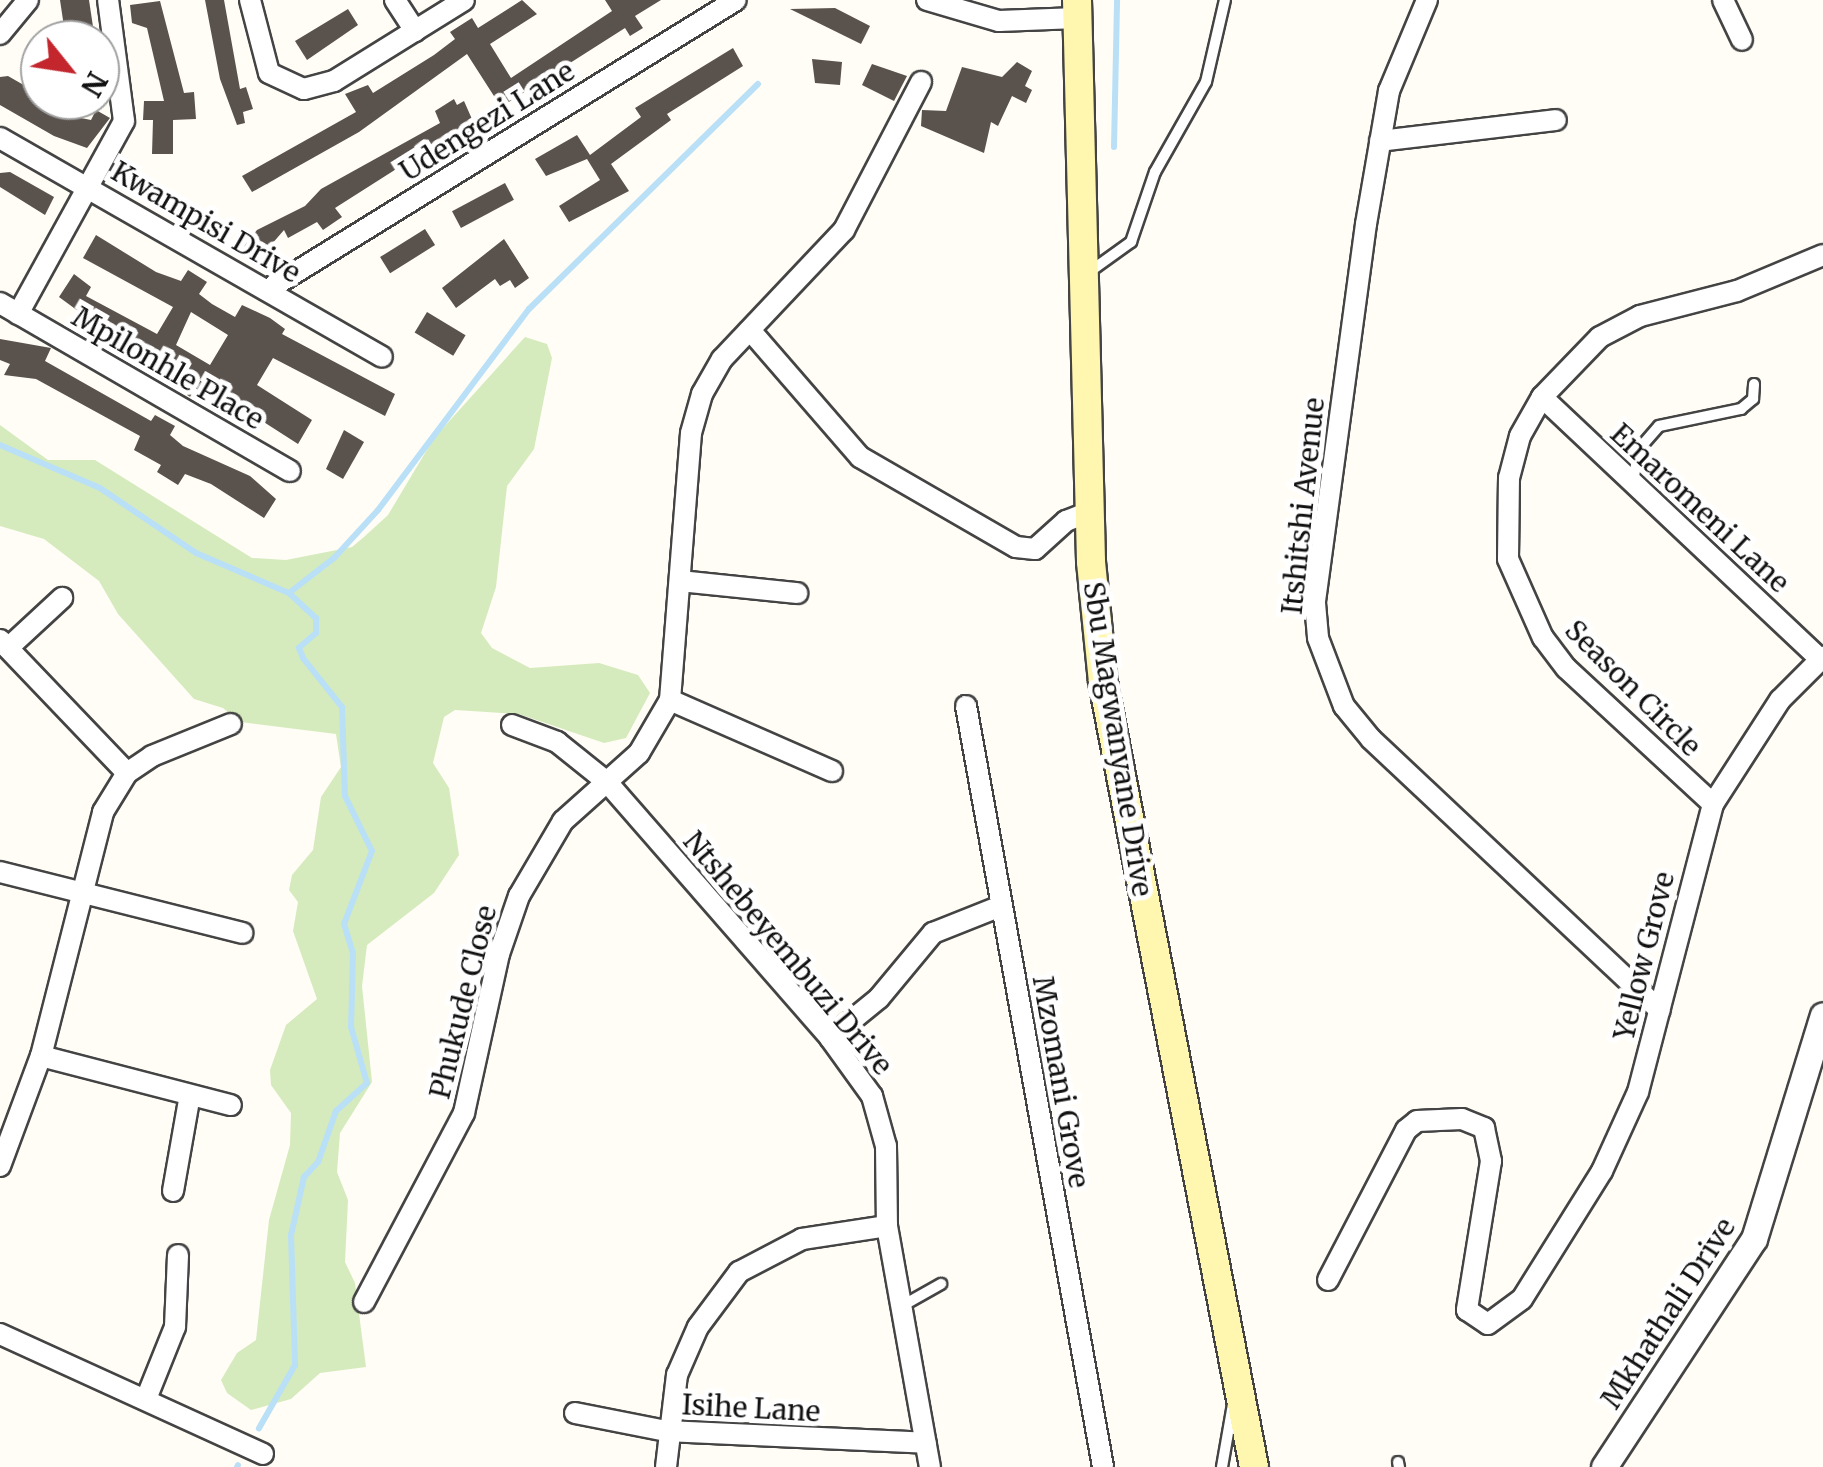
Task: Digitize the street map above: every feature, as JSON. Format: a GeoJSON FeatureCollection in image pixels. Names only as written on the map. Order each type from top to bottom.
{"type":"FeatureCollection","features":[{"type":"Feature","properties":{"kind":"main road","name":"Sbu Magwanyane Drive"},"geometry":{"type":"LineString","coordinates":[[1077,9],[1090,512],[1103,682],[1254,1467]]}},
{"type":"Feature","properties":{"kind":"street"},"geometry":{"type":"LineString","coordinates":[[0,34],[28,0]]}},
{"type":"Feature","properties":{"kind":"street","name":"Mpilonhle Place"},"geometry":{"type":"LineString","coordinates":[[108,0],[124,121],[91,187],[9,309],[290,471]]}},
{"type":"Feature","properties":{"kind":"street"},"geometry":{"type":"LineString","coordinates":[[250,0],[264,63],[294,88],[323,86],[464,0]]}},
{"type":"Feature","properties":{"kind":"street"},"geometry":{"type":"LineString","coordinates":[[394,0],[415,30]]}},
{"type":"Feature","properties":{"kind":"street","name":"Udengezi Lane"},"geometry":{"type":"LineString","coordinates":[[267,290],[736,0]]}},
{"type":"Feature","properties":{"kind":"street"},"geometry":{"type":"LineString","coordinates":[[927,0],[1000,22],[1077,9]]}},
{"type":"Feature","properties":{"kind":"street","name":"Itshitshi Avenue"},"geometry":{"type":"LineString","coordinates":[[1427,0],[1389,91],[1380,140],[1315,603],[1330,677],[1371,739],[1660,1010]]}},
{"type":"Feature","properties":{"kind":"street"},"geometry":{"type":"LineString","coordinates":[[1723,0],[1742,40]]}},
{"type":"Feature","properties":{"kind":"street"},"geometry":{"type":"LineString","coordinates":[[832,771],[670,700],[696,413],[711,374],[844,230],[922,82]]}},
{"type":"Feature","properties":{"kind":"street"},"geometry":{"type":"LineString","coordinates":[[1380,140],[1556,120]]}},
{"type":"Feature","properties":{"kind":"street","name":"Kwampisi Drive"},"geometry":{"type":"LineString","coordinates":[[0,138],[382,357]]}},
{"type":"Feature","properties":{"kind":"street","name":"Season Circle"},"geometry":{"type":"LineString","coordinates":[[1713,804],[1566,668],[1520,599],[1508,559],[1506,511],[1520,436],[1542,397],[1600,337],[1640,316],[1737,291],[1823,255]]}},
{"type":"Feature","properties":{"kind":"street"},"geometry":{"type":"LineString","coordinates":[[750,330],[860,457],[1016,547],[1035,549],[1066,521],[1090,512]]}},
{"type":"Feature","properties":{"kind":"street","name":"Emaromeni Lane"},"geometry":{"type":"LineString","coordinates":[[1542,397],[1821,658]]}},
{"type":"Feature","properties":{"kind":"street"},"geometry":{"type":"LineString","coordinates":[[680,581],[798,593]]}},
{"type":"Feature","properties":{"kind":"street"},"geometry":{"type":"LineString","coordinates":[[62,598],[4,644],[127,773]]}},
{"type":"Feature","properties":{"kind":"street","name":"Yellow Grove"},"geometry":{"type":"LineString","coordinates":[[1328,1280],[1406,1130],[1417,1121],[1462,1119],[1484,1128],[1491,1161],[1468,1310],[1479,1323],[1498,1320],[1534,1279],[1623,1130],[1660,1010],[1713,804],[1780,700],[1821,658]]}},
{"type":"Feature","properties":{"kind":"street","name":"Phukude Close"},"geometry":{"type":"LineString","coordinates":[[364,1302],[464,1112],[499,954],[519,896],[562,820],[639,754],[670,700]]}},
{"type":"Feature","properties":{"kind":"street","name":"Mzomani Grove"},"geometry":{"type":"LineString","coordinates":[[966,706],[1103,1467]]}},
{"type":"Feature","properties":{"kind":"street"},"geometry":{"type":"LineString","coordinates":[[0,1166],[8,1125],[41,1056],[103,812],[127,773],[175,744],[231,724]]}},
{"type":"Feature","properties":{"kind":"street","name":"Ntshebeyembuzi Drive"},"geometry":{"type":"LineString","coordinates":[[512,725],[557,742],[606,782],[830,1038],[881,1116],[888,1226],[930,1467]]}},
{"type":"Feature","properties":{"kind":"street"},"geometry":{"type":"LineString","coordinates":[[0,872],[242,933]]}},
{"type":"Feature","properties":{"kind":"street"},"geometry":{"type":"LineString","coordinates":[[830,1038],[879,998],[933,933],[1001,906]]}},
{"type":"Feature","properties":{"kind":"street","name":"Mkhathali Drive"},"geometry":{"type":"LineString","coordinates":[[1604,1467],[1754,1238],[1823,1015]]}},
{"type":"Feature","properties":{"kind":"street"},"geometry":{"type":"LineString","coordinates":[[41,1056],[231,1105]]}},
{"type":"Feature","properties":{"kind":"street"},"geometry":{"type":"LineString","coordinates":[[173,1191],[190,1095]]}},
{"type":"Feature","properties":{"kind":"street"},"geometry":{"type":"LineString","coordinates":[[666,1467],[666,1431],[677,1375],[698,1327],[739,1272],[802,1239],[888,1226]]}},
{"type":"Feature","properties":{"kind":"street"},"geometry":{"type":"LineString","coordinates":[[146,1399],[175,1327],[178,1254]]}},
{"type":"Feature","properties":{"kind":"street"},"geometry":{"type":"LineString","coordinates":[[0,1334],[263,1454]]}},
{"type":"Feature","properties":{"kind":"street","name":"Isihe Lane"},"geometry":{"type":"LineString","coordinates":[[574,1414],[666,1431],[926,1443]]}},
{"type":"Feature","properties":{"kind":"lane"},"geometry":{"type":"LineString","coordinates":[[1083,277],[1131,242],[1155,172],[1206,82],[1225,0]]}},
{"type":"Feature","properties":{"kind":"lane"},"geometry":{"type":"LineString","coordinates":[[1632,482],[1640,449],[1658,426],[1741,410],[1752,399],[1754,384]]}},
{"type":"Feature","properties":{"kind":"lane"},"geometry":{"type":"LineString","coordinates":[[902,1307],[941,1284]]}},
{"type":"Feature","properties":{"kind":"lane"},"geometry":{"type":"LineString","coordinates":[[1222,1467],[1238,1386]]}},
{"type":"Feature","properties":{"kind":"green space"},"geometry":{"type":"Polygon","coordinates":[[[525,337],[547,344],[552,358],[534,449],[507,486],[496,587],[481,633],[492,648],[530,668],[599,663],[638,675],[650,693],[626,738],[604,743],[519,714],[455,710],[444,717],[433,763],[449,788],[459,855],[434,893],[367,945],[362,986],[372,1082],[340,1133],[337,1172],[348,1200],[345,1262],[355,1283],[366,1367],[320,1373],[291,1399],[251,1410],[227,1393],[221,1380],[237,1353],[256,1340],[269,1220],[290,1145],[291,1113],[271,1085],[270,1070],[286,1025],[317,999],[293,931],[298,902],[289,890],[292,875],[313,850],[321,797],[341,767],[336,734],[240,722],[223,708],[194,699],[118,614],[99,581],[44,539],[0,526],[0,425],[48,460],[95,460],[252,558],[286,560],[352,547],[388,515],[434,438],[525,337]]]}},
{"type":"Feature","properties":{"kind":"building"},"geometry":{"type":"Polygon","coordinates":[[[60,0],[89,0],[92,20],[63,20],[60,0]]]}},
{"type":"Feature","properties":{"kind":"building"},"geometry":{"type":"Polygon","coordinates":[[[205,0],[224,0],[240,89],[246,87],[253,109],[243,112],[245,123],[237,125],[220,79],[205,0]]]}},
{"type":"Feature","properties":{"kind":"building"},"geometry":{"type":"Polygon","coordinates":[[[522,0],[537,14],[490,44],[511,78],[612,11],[605,0],[661,0],[635,16],[643,28],[630,36],[625,28],[501,107],[467,54],[359,132],[252,192],[242,176],[356,112],[345,94],[368,85],[373,93],[434,55],[455,39],[450,32],[472,18],[478,28],[522,0]]]}},
{"type":"Feature","properties":{"kind":"building"},"geometry":{"type":"Polygon","coordinates":[[[160,1],[184,93],[194,92],[196,119],[173,120],[173,154],[152,154],[153,120],[143,120],[144,101],[164,101],[147,28],[132,23],[130,5],[160,1]]]}},
{"type":"Feature","properties":{"kind":"building"},"geometry":{"type":"Polygon","coordinates":[[[835,8],[870,26],[861,44],[790,9],[835,8]]]}},
{"type":"Feature","properties":{"kind":"building"},"geometry":{"type":"Polygon","coordinates":[[[348,9],[358,25],[307,60],[295,41],[348,9]]]}},
{"type":"Feature","properties":{"kind":"building"},"geometry":{"type":"Polygon","coordinates":[[[733,48],[743,66],[667,114],[671,120],[611,164],[629,191],[569,222],[559,206],[600,180],[587,159],[546,176],[535,159],[577,135],[590,155],[641,117],[635,108],[733,48]]]}},
{"type":"Feature","properties":{"kind":"building"},"geometry":{"type":"Polygon","coordinates":[[[812,59],[842,62],[840,85],[815,83],[812,59]]]}},
{"type":"Feature","properties":{"kind":"building"},"geometry":{"type":"Polygon","coordinates":[[[1017,62],[1032,71],[1025,86],[1032,90],[1026,103],[1012,96],[998,126],[991,122],[984,153],[921,126],[922,110],[946,111],[962,67],[1002,77],[1017,62]]]}},
{"type":"Feature","properties":{"kind":"building"},"geometry":{"type":"Polygon","coordinates":[[[872,64],[907,76],[894,101],[862,85],[872,64]]]}},
{"type":"Feature","properties":{"kind":"building"},"geometry":{"type":"Polygon","coordinates":[[[8,76],[20,83],[20,116],[0,105],[0,77],[8,76]]]}},
{"type":"Feature","properties":{"kind":"building"},"geometry":{"type":"Polygon","coordinates":[[[454,99],[457,105],[464,101],[479,135],[455,151],[448,141],[423,152],[335,208],[342,217],[323,230],[317,222],[288,238],[284,230],[258,260],[243,247],[257,230],[305,206],[321,189],[440,123],[435,111],[454,99]]]}},
{"type":"Feature","properties":{"kind":"building"},"geometry":{"type":"Polygon","coordinates":[[[26,120],[108,120],[87,148],[26,120]]]}},
{"type":"Feature","properties":{"kind":"building"},"geometry":{"type":"Polygon","coordinates":[[[10,172],[54,197],[45,215],[0,187],[0,173],[10,172]]]}},
{"type":"Feature","properties":{"kind":"building"},"geometry":{"type":"Polygon","coordinates":[[[505,183],[514,200],[461,228],[452,211],[505,183]]]}},
{"type":"Feature","properties":{"kind":"building"},"geometry":{"type":"Polygon","coordinates":[[[425,229],[435,245],[390,273],[380,257],[425,229]]]}},
{"type":"Feature","properties":{"kind":"building"},"geometry":{"type":"Polygon","coordinates":[[[96,235],[156,272],[181,281],[188,270],[207,282],[199,294],[212,304],[235,317],[242,305],[270,318],[285,329],[282,334],[395,394],[385,416],[273,358],[257,385],[312,420],[298,444],[223,396],[214,411],[187,395],[195,381],[139,345],[134,352],[59,297],[74,274],[91,287],[86,296],[157,334],[173,307],[83,258],[96,235]],[[191,312],[176,345],[210,365],[228,335],[191,312]]]}},
{"type":"Feature","properties":{"kind":"building"},"geometry":{"type":"Polygon","coordinates":[[[504,239],[529,278],[515,288],[510,280],[500,286],[495,279],[456,308],[442,288],[504,239]]]}},
{"type":"Feature","properties":{"kind":"building"},"geometry":{"type":"Polygon","coordinates":[[[427,312],[466,335],[453,356],[415,333],[427,312]]]}},
{"type":"Feature","properties":{"kind":"building"},"geometry":{"type":"Polygon","coordinates":[[[0,339],[51,348],[45,361],[151,421],[155,415],[175,426],[170,435],[183,446],[250,476],[276,499],[264,518],[211,484],[185,474],[178,485],[157,472],[161,465],[134,450],[140,436],[36,379],[4,375],[10,364],[0,360],[0,339]]]}},
{"type":"Feature","properties":{"kind":"building"},"geometry":{"type":"Polygon","coordinates":[[[344,430],[364,442],[343,479],[326,469],[344,430]]]}},
{"type":"Feature","properties":{"kind":"waterway"},"geometry":{"type":"LineString","coordinates":[[1114,147],[1117,0]]}},
{"type":"Feature","properties":{"kind":"waterway"},"geometry":{"type":"LineString","coordinates":[[289,593],[335,557],[378,510],[529,309],[758,84]]}},
{"type":"Feature","properties":{"kind":"waterway"},"geometry":{"type":"LineString","coordinates":[[0,445],[100,488],[196,553],[289,593],[316,618],[316,633],[299,648],[303,658],[342,707],[345,796],[372,851],[344,924],[353,953],[351,1027],[367,1083],[336,1111],[318,1162],[304,1177],[291,1235],[295,1365],[259,1428]]}}]}
